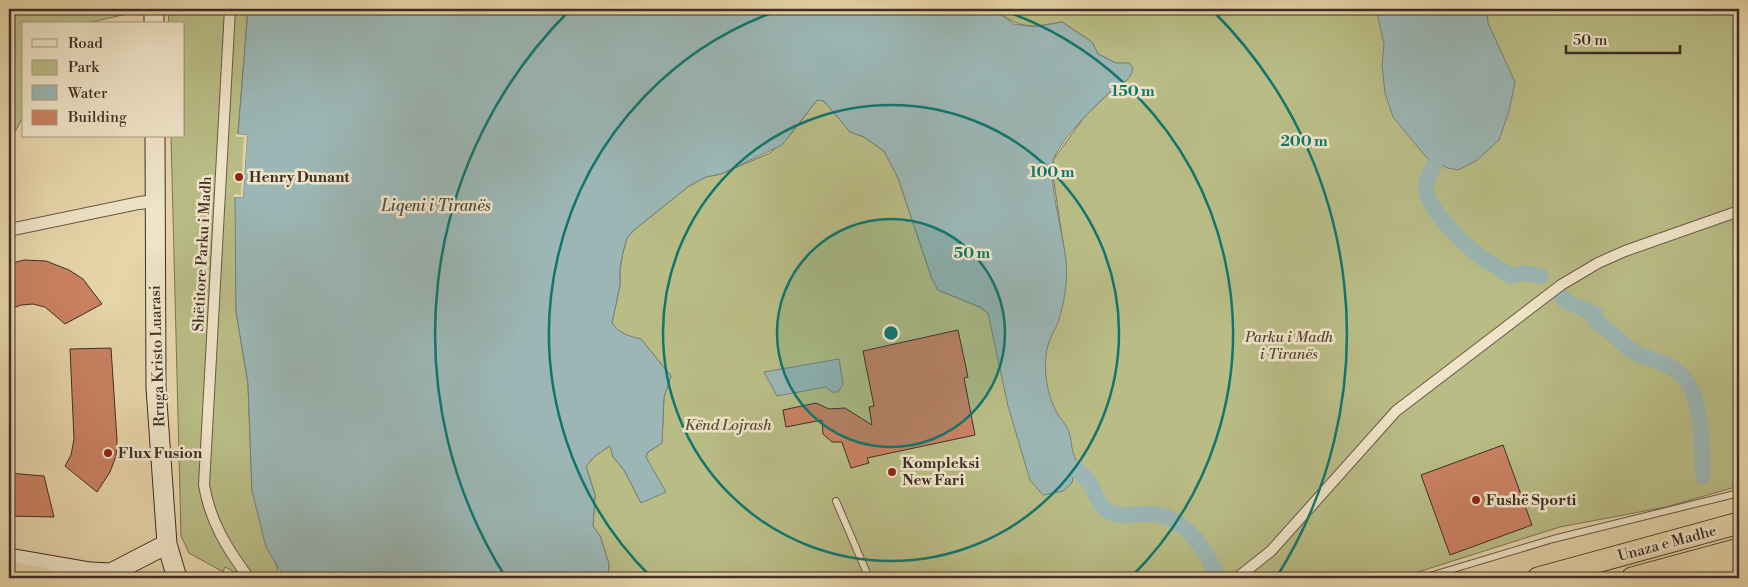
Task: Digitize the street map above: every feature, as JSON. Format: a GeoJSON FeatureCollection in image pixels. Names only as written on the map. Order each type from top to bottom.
{"type":"FeatureCollection","features":[{"type":"Feature","properties":{"kind":"highway","name":"Unaza e Madhe"},"geometry":{"type":"LineString","coordinates":[[1538,578],[1739,523]]}},
{"type":"Feature","properties":{"kind":"highway","name":"Unaza e Madhe"},"geometry":{"type":"LineString","coordinates":[[1632,578],[1739,549]]}},
{"type":"Feature","properties":{"kind":"highway"},"geometry":{"type":"LineString","coordinates":[[1697,578],[1739,561]]}},
{"type":"Feature","properties":{"kind":"highway"},"geometry":{"type":"LineString","coordinates":[[9,572],[43,578]]}},
{"type":"Feature","properties":{"kind":"main road"},"geometry":{"type":"LineString","coordinates":[[154,9],[154,22]]}},
{"type":"Feature","properties":{"kind":"main road","name":"Rruga Kristo Luarasi"},"geometry":{"type":"LineString","coordinates":[[155,138],[156,388],[167,544],[178,577]]}},
{"type":"Feature","properties":{"kind":"main road"},"geometry":{"type":"LineString","coordinates":[[9,558],[90,572],[112,573],[167,544]]}},
{"type":"Feature","properties":{"kind":"street","name":"Shëtitore Parku i Madh"},"geometry":{"type":"LineString","coordinates":[[230,9],[205,470],[207,500],[217,530],[249,578]]}},
{"type":"Feature","properties":{"kind":"street"},"geometry":{"type":"LineString","coordinates":[[9,230],[138,202],[155,201]]}},
{"type":"Feature","properties":{"kind":"street"},"geometry":{"type":"LineString","coordinates":[[1237,578],[1271,551],[1396,411],[1561,285],[1598,263],[1618,254],[1739,211]]}},
{"type":"Feature","properties":{"kind":"lane"},"geometry":{"type":"LineString","coordinates":[[1423,578],[1552,539],[1739,493]]}},
{"type":"Feature","properties":{"kind":"lane"},"geometry":{"type":"LineString","coordinates":[[836,501],[869,578]]}},
{"type":"Feature","properties":{"kind":"lane"},"geometry":{"type":"LineString","coordinates":[[1550,530],[1552,539]]}},
{"type":"Feature","properties":{"kind":"green space"},"geometry":{"type":"Polygon","coordinates":[[[9,9],[135,9],[135,12],[92,22],[22,22],[22,119],[9,143],[9,9]]]}},
{"type":"Feature","properties":{"kind":"green space"},"geometry":{"type":"Polygon","coordinates":[[[168,9],[248,9],[238,134],[247,135],[243,197],[236,197],[236,311],[248,384],[252,491],[278,571],[285,578],[246,578],[225,567],[223,572],[189,553],[181,536],[171,138],[185,138],[185,22],[169,22],[168,9]]]}},
{"type":"Feature","properties":{"kind":"green space","name":"Parku i Madh i Tiranës"},"geometry":{"type":"Polygon","coordinates":[[[993,9],[1739,9],[1739,486],[1666,507],[1560,527],[1399,578],[608,578],[609,564],[600,536],[593,526],[595,495],[586,466],[595,456],[610,446],[613,457],[624,470],[641,503],[646,457],[648,452],[662,443],[664,397],[671,376],[641,339],[628,336],[616,329],[612,323],[620,285],[623,252],[627,238],[634,230],[689,186],[706,177],[721,174],[770,153],[791,134],[817,100],[824,101],[850,132],[864,137],[884,151],[898,178],[932,279],[938,290],[980,307],[988,313],[1066,262],[1053,176],[1053,160],[1085,116],[1108,94],[1119,87],[1129,64],[1116,63],[1098,54],[1092,42],[1062,22],[1033,26],[1026,25],[1011,20],[993,9]]]}},
{"type":"Feature","properties":{"kind":"water","name":"Liqeni i Tiranës"},"geometry":{"type":"Polygon","coordinates":[[[248,9],[993,9],[1014,24],[1035,27],[1062,22],[1092,42],[1098,54],[1116,63],[1129,63],[1133,68],[1130,77],[1108,94],[1077,126],[1061,145],[1053,161],[1053,182],[1065,252],[1066,277],[1062,308],[1049,342],[1045,367],[1047,385],[1052,402],[1056,412],[1068,429],[1076,460],[1072,483],[1063,491],[1043,495],[1030,480],[1008,406],[988,313],[980,307],[938,290],[932,279],[898,178],[884,151],[864,137],[850,132],[824,101],[817,100],[782,145],[721,174],[706,177],[689,186],[634,230],[627,238],[620,269],[620,285],[612,323],[624,334],[641,339],[671,376],[664,397],[662,443],[648,452],[646,457],[666,492],[641,503],[624,470],[613,457],[610,446],[595,456],[586,466],[595,495],[593,526],[600,536],[609,564],[608,578],[285,578],[266,547],[252,491],[248,384],[236,311],[235,197],[243,197],[247,135],[238,134],[248,9]]]}},
{"type":"Feature","properties":{"kind":"water"},"geometry":{"type":"Polygon","coordinates":[[[1376,9],[1487,9],[1488,23],[1515,82],[1509,111],[1499,140],[1476,161],[1458,170],[1448,168],[1427,158],[1393,117],[1385,93],[1382,65],[1384,44],[1376,9]]]}},
{"type":"Feature","properties":{"kind":"water"},"geometry":{"type":"Polygon","coordinates":[[[839,359],[843,384],[838,392],[832,392],[826,387],[777,396],[764,372],[839,359]]]}},
{"type":"Feature","properties":{"kind":"pier"},"geometry":{"type":"Polygon","coordinates":[[[235,134],[247,135],[243,197],[233,197],[235,194],[241,195],[244,137],[237,137],[235,134]]]}},
{"type":"Feature","properties":{"kind":"building"},"geometry":{"type":"Polygon","coordinates":[[[24,260],[46,261],[69,270],[83,279],[102,304],[65,324],[45,307],[33,304],[21,305],[9,310],[9,264],[24,260]]]}},
{"type":"Feature","properties":{"kind":"building"},"geometry":{"type":"Polygon","coordinates":[[[958,330],[968,377],[964,378],[975,435],[867,458],[869,463],[851,468],[842,442],[832,442],[823,434],[822,420],[786,427],[783,410],[816,403],[829,409],[845,408],[872,425],[869,407],[874,406],[863,351],[958,330]]]}},
{"type":"Feature","properties":{"kind":"building"},"geometry":{"type":"Polygon","coordinates":[[[111,348],[117,440],[116,456],[110,472],[97,492],[65,466],[71,455],[74,439],[70,349],[111,348]]]}},
{"type":"Feature","properties":{"kind":"building","name":"Fushë Sporti"},"geometry":{"type":"Polygon","coordinates":[[[1503,445],[1532,525],[1450,555],[1421,475],[1503,445]]]}},
{"type":"Feature","properties":{"kind":"building"},"geometry":{"type":"Polygon","coordinates":[[[9,473],[44,476],[54,517],[9,516],[9,473]]]}},
{"type":"Feature","properties":{"kind":"waterway"},"geometry":{"type":"LineString","coordinates":[[1435,163],[1428,178],[1426,188],[1433,206],[1448,226],[1481,257],[1510,276],[1524,273],[1541,276]]}},
{"type":"Feature","properties":{"kind":"waterway"},"geometry":{"type":"LineString","coordinates":[[1561,295],[1565,301],[1595,314],[1595,321],[1634,352],[1672,368],[1686,381],[1693,392],[1700,420],[1703,476]]}},
{"type":"Feature","properties":{"kind":"waterway"},"geometry":{"type":"LineString","coordinates":[[1075,469],[1087,480],[1100,503],[1110,512],[1124,515],[1160,515],[1181,525],[1197,541],[1215,571]]}},
{"type":"Feature","properties":{"kind":"place","name":"Henry Dunant"},"geometry":{"type":"Point","coordinates":[239,177]}},
{"type":"Feature","properties":{"kind":"place","name":"Flux Fusion"},"geometry":{"type":"Point","coordinates":[108,453]}},
{"type":"Feature","properties":{"kind":"place","name":"Kompleksi New Fari"},"geometry":{"type":"Point","coordinates":[892,472]}},
{"type":"Feature","properties":{"kind":"place","name":"Fushë Sporti"},"geometry":{"type":"Point","coordinates":[1476,500]}},
{"type":"Feature","properties":{"kind":"park label","name":"Kënd Lojrash"},"geometry":{"type":"Point","coordinates":[728,425]}}]}
